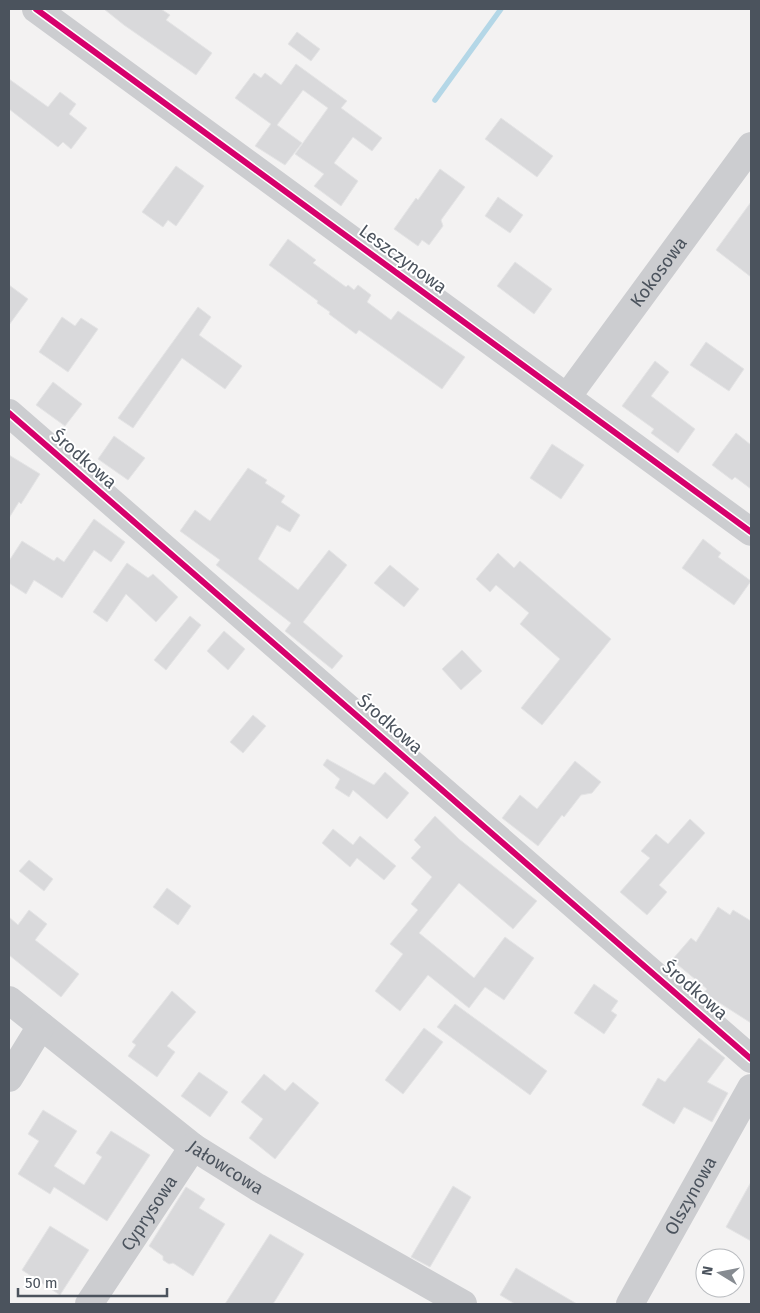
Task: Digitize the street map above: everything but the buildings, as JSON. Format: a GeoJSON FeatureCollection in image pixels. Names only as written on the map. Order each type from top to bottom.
{"type":"FeatureCollection","features":[{"type":"Feature","properties":{"kind":"street","name":"Leszczynowa"},"geometry":{"type":"LineString","coordinates":[[36,9],[751,532]]}},
{"type":"Feature","properties":{"kind":"street","name":"Kokosowa"},"geometry":{"type":"LineString","coordinates":[[567,397],[751,146]]}},
{"type":"Feature","properties":{"kind":"street","name":"Środkowa"},"geometry":{"type":"LineString","coordinates":[[9,413],[751,1059]]}},
{"type":"Feature","properties":{"kind":"street","name":"Jałowcowa"},"geometry":{"type":"LineString","coordinates":[[9,1000],[193,1147],[265,1192],[463,1304]]}},
{"type":"Feature","properties":{"kind":"street"},"geometry":{"type":"LineString","coordinates":[[9,1078],[41,1026]]}},
{"type":"Feature","properties":{"kind":"street","name":"Olszynowa"},"geometry":{"type":"LineString","coordinates":[[630,1304],[751,1088]]}},
{"type":"Feature","properties":{"kind":"street","name":"Cyprysowa"},"geometry":{"type":"LineString","coordinates":[[89,1304],[193,1147]]}},
{"type":"Feature","properties":{"kind":"waterway"},"geometry":{"type":"LineString","coordinates":[[435,100],[501,9]]}},
{"type":"Feature","properties":{"kind":"cycle path"},"geometry":{"type":"LineString","coordinates":[[36,9],[751,532]]}},
{"type":"Feature","properties":{"kind":"cycle path"},"geometry":{"type":"LineString","coordinates":[[9,413],[751,1059]]}}]}
